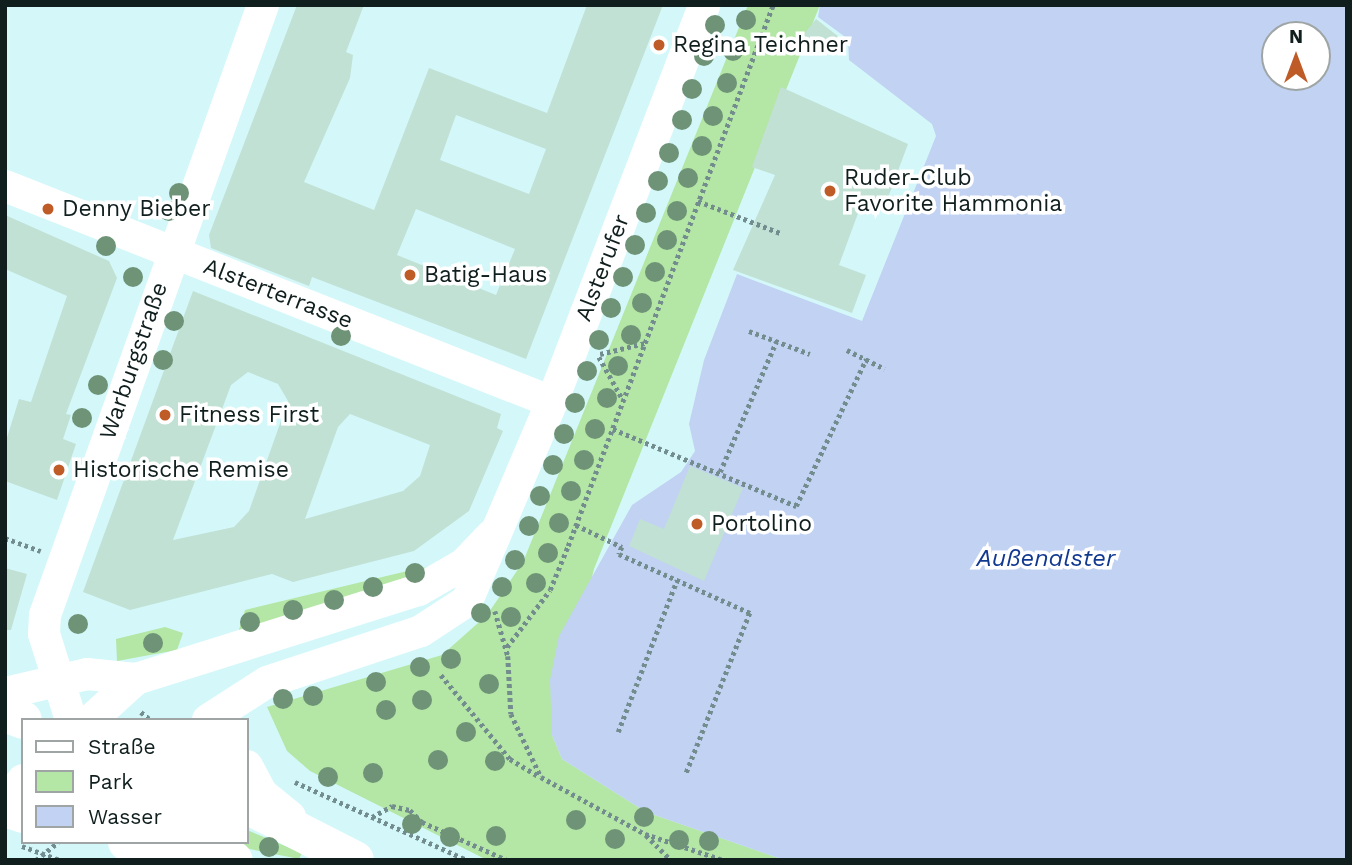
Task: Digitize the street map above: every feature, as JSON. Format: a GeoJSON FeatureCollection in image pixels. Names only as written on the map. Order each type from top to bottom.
{"type":"FeatureCollection","features":[{"type":"Feature","properties":{"kind":"main road"},"geometry":{"type":"LineString","coordinates":[[248,805],[308,831],[355,860]]}},
{"type":"Feature","properties":{"kind":"main road"},"geometry":{"type":"LineString","coordinates":[[139,844],[233,860]]}},
{"type":"Feature","properties":{"kind":"street","name":"Warburgstraße"},"geometry":{"type":"LineString","coordinates":[[71,718],[62,680],[44,634],[45,615],[172,253],[263,5]]}},
{"type":"Feature","properties":{"kind":"street","name":"Alsterufer"},"geometry":{"type":"LineString","coordinates":[[211,718],[267,682],[400,640],[453,612],[479,583],[497,530],[552,402],[585,347],[704,5]]}},
{"type":"Feature","properties":{"kind":"street","name":"Alsterterrasse"},"geometry":{"type":"LineString","coordinates":[[5,186],[552,402]]}},
{"type":"Feature","properties":{"kind":"street","name":"Alsterufer"},"geometry":{"type":"LineString","coordinates":[[95,718],[137,694],[419,590],[464,564],[497,530]]}},
{"type":"Feature","properties":{"kind":"street","name":"Alsterufer"},"geometry":{"type":"LineString","coordinates":[[5,692],[88,674],[137,694]]}},
{"type":"Feature","properties":{"kind":"street"},"geometry":{"type":"LineString","coordinates":[[244,718],[246,707],[267,682]]}},
{"type":"Feature","properties":{"kind":"street"},"geometry":{"type":"LineString","coordinates":[[248,768],[262,794],[308,831]]}},
{"type":"Feature","properties":{"kind":"street"},"geometry":{"type":"LineString","coordinates":[[5,803],[21,783]]}},
{"type":"Feature","properties":{"kind":"path"},"geometry":{"type":"LineString","coordinates":[[541,777],[511,713],[507,646],[550,590],[646,343],[772,5]]}},
{"type":"Feature","properties":{"kind":"path"},"geometry":{"type":"LineString","coordinates":[[698,201],[780,233]]}},
{"type":"Feature","properties":{"kind":"path"},"geometry":{"type":"LineString","coordinates":[[749,331],[810,354]]}},
{"type":"Feature","properties":{"kind":"path"},"geometry":{"type":"LineString","coordinates":[[720,472],[776,342]]}},
{"type":"Feature","properties":{"kind":"path"},"geometry":{"type":"LineString","coordinates":[[585,347],[620,354],[646,343]]}},
{"type":"Feature","properties":{"kind":"path"},"geometry":{"type":"LineString","coordinates":[[585,347],[623,400]]}},
{"type":"Feature","properties":{"kind":"path"},"geometry":{"type":"LineString","coordinates":[[847,350],[885,369]]}},
{"type":"Feature","properties":{"kind":"path"},"geometry":{"type":"LineString","coordinates":[[613,429],[796,506],[866,359]]}},
{"type":"Feature","properties":{"kind":"path"},"geometry":{"type":"LineString","coordinates":[[576,525],[622,547],[619,554],[750,613],[686,774]]}},
{"type":"Feature","properties":{"kind":"path"},"geometry":{"type":"LineString","coordinates":[[5,538],[65,559]]}},
{"type":"Feature","properties":{"kind":"path"},"geometry":{"type":"LineString","coordinates":[[618,732],[677,580]]}},
{"type":"Feature","properties":{"kind":"path"},"geometry":{"type":"LineString","coordinates":[[441,675],[510,759],[645,834],[723,860]]}},
{"type":"Feature","properties":{"kind":"path"},"geometry":{"type":"LineString","coordinates":[[137,694],[150,718]]}},
{"type":"Feature","properties":{"kind":"path"},"geometry":{"type":"LineString","coordinates":[[313,788],[467,860]]}},
{"type":"Feature","properties":{"kind":"path"},"geometry":{"type":"LineString","coordinates":[[372,817],[392,806],[410,810],[422,822],[507,860]]}},
{"type":"Feature","properties":{"kind":"path"},"geometry":{"type":"LineString","coordinates":[[645,834],[671,860]]}},
{"type":"Feature","properties":{"kind":"path"},"geometry":{"type":"LineString","coordinates":[[36,860],[55,844]]}},
{"type":"Feature","properties":{"kind":"path"},"geometry":{"type":"LineString","coordinates":[[42,854],[60,860]]}},
{"type":"Feature","properties":{"kind":"green space"},"geometry":{"type":"Polygon","coordinates":[[[748,5],[820,5],[594,569],[552,735],[562,759],[646,812],[784,860],[487,860],[310,771],[287,751],[267,707],[442,655],[487,615],[523,562],[748,5]]]}},
{"type":"Feature","properties":{"kind":"green space"},"geometry":{"type":"Polygon","coordinates":[[[424,567],[427,572],[238,633],[245,610],[424,567]]]}},
{"type":"Feature","properties":{"kind":"green space"},"geometry":{"type":"Polygon","coordinates":[[[165,627],[183,633],[177,650],[117,661],[116,639],[165,627]]]}},
{"type":"Feature","properties":{"kind":"green space"},"geometry":{"type":"Polygon","coordinates":[[[248,830],[302,853],[299,859],[225,844],[248,844],[248,830]]]}},
{"type":"Feature","properties":{"kind":"water","name":"Außenalster"},"geometry":{"type":"Polygon","coordinates":[[[820,5],[1347,5],[1347,860],[784,860],[646,812],[562,759],[552,735],[550,680],[559,636],[632,505],[681,472],[695,451],[689,424],[704,360],[737,274],[862,321],[936,136],[932,124],[849,60],[848,39],[818,17],[820,5]]]}},
{"type":"Feature","properties":{"kind":"building"},"geometry":{"type":"Polygon","coordinates":[[[297,5],[364,5],[346,52],[353,55],[350,78],[304,182],[374,210],[429,68],[547,113],[587,5],[663,5],[526,359],[312,277],[309,286],[211,248],[209,235],[297,5]],[[456,115],[440,160],[529,194],[546,149],[456,115]],[[416,209],[397,255],[496,295],[515,249],[416,209]]]}},
{"type":"Feature","properties":{"kind":"building"},"geometry":{"type":"Polygon","coordinates":[[[816,19],[838,36],[824,54],[802,37],[816,19]]]}},
{"type":"Feature","properties":{"kind":"building","name":"Ruder-Club Favorite Hammonia"},"geometry":{"type":"Polygon","coordinates":[[[781,87],[908,144],[883,211],[860,208],[839,265],[866,275],[852,313],[733,270],[775,175],[752,167],[781,87]]]}},
{"type":"Feature","properties":{"kind":"building"},"geometry":{"type":"Polygon","coordinates":[[[5,215],[109,261],[117,278],[66,414],[71,415],[63,439],[76,444],[57,500],[5,481],[5,444],[19,399],[31,402],[67,296],[5,269],[5,215]]]}},
{"type":"Feature","properties":{"kind":"building"},"geometry":{"type":"Polygon","coordinates":[[[193,291],[501,414],[497,428],[503,431],[469,511],[414,551],[293,582],[272,574],[130,610],[83,592],[193,291]],[[248,372],[231,385],[173,540],[234,527],[249,511],[288,401],[278,384],[248,372]],[[350,414],[338,427],[305,519],[403,491],[420,476],[430,445],[350,414]]]}},
{"type":"Feature","properties":{"kind":"building","name":"Portolino"},"geometry":{"type":"Polygon","coordinates":[[[690,466],[743,488],[704,581],[629,546],[640,519],[664,529],[690,466]]]}},
{"type":"Feature","properties":{"kind":"building"},"geometry":{"type":"Polygon","coordinates":[[[5,568],[27,574],[11,630],[5,630],[5,568]]]}},
{"type":"Feature","properties":{"kind":"place","name":"Regina Teichner"},"geometry":{"type":"Point","coordinates":[659,45]}},
{"type":"Feature","properties":{"kind":"place","name":"Ruder-Club Favorite Hammonia"},"geometry":{"type":"Point","coordinates":[830,191]}},
{"type":"Feature","properties":{"kind":"place","name":"Denny Bieber"},"geometry":{"type":"Point","coordinates":[48,209]}},
{"type":"Feature","properties":{"kind":"place","name":"Batig-Haus"},"geometry":{"type":"Point","coordinates":[410,275]}},
{"type":"Feature","properties":{"kind":"place","name":"Fitness First"},"geometry":{"type":"Point","coordinates":[165,415]}},
{"type":"Feature","properties":{"kind":"place","name":"Historische Remise"},"geometry":{"type":"Point","coordinates":[59,470]}},
{"type":"Feature","properties":{"kind":"place","name":"Portolino"},"geometry":{"type":"Point","coordinates":[697,524]}}]}
